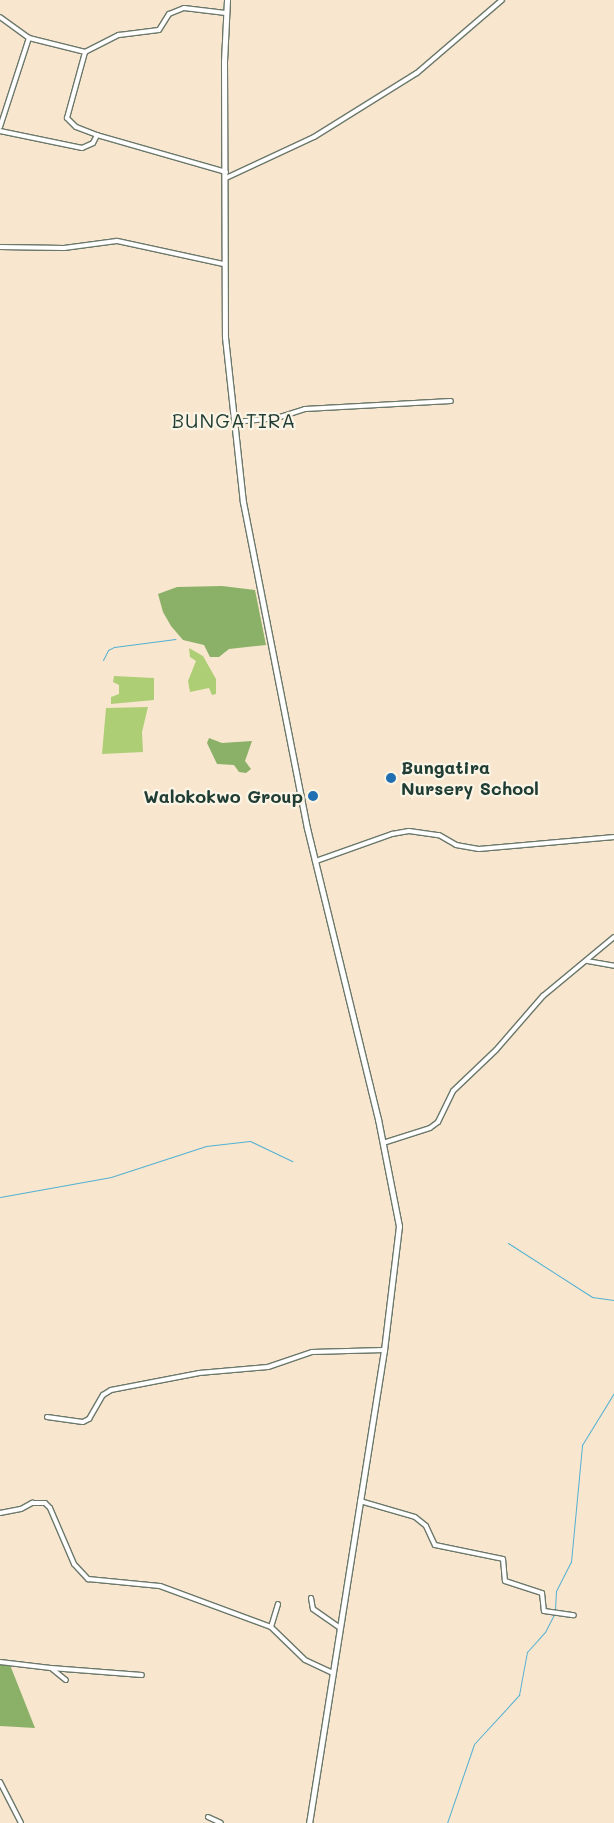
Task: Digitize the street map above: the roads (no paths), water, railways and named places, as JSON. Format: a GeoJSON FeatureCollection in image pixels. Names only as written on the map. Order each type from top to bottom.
{"type":"FeatureCollection","features":[{"type":"Feature","properties":{"kind":"street"},"geometry":{"type":"LineString","coordinates":[[227,0],[225,337],[250,548],[316,861],[383,1144],[399,1226],[384,1350],[308,1823]]}},
{"type":"Feature","properties":{"kind":"street"},"geometry":{"type":"LineString","coordinates":[[85,52],[67,118],[76,127],[226,175],[314,136],[417,73],[502,0]]}},
{"type":"Feature","properties":{"kind":"street"},"geometry":{"type":"LineString","coordinates":[[0,17],[29,38],[85,52],[119,35],[159,30],[169,14],[184,8],[226,13]]}},
{"type":"Feature","properties":{"kind":"street"},"geometry":{"type":"LineString","coordinates":[[0,127],[29,38]]}},
{"type":"Feature","properties":{"kind":"street"},"geometry":{"type":"LineString","coordinates":[[0,131],[82,148],[93,143],[97,135]]}},
{"type":"Feature","properties":{"kind":"street"},"geometry":{"type":"LineString","coordinates":[[0,247],[64,248],[116,241],[224,264]]}},
{"type":"Feature","properties":{"kind":"street"},"geometry":{"type":"LineString","coordinates":[[235,422],[277,418],[305,409],[451,401]]}},
{"type":"Feature","properties":{"kind":"street"},"geometry":{"type":"LineString","coordinates":[[316,861],[392,834],[409,831],[439,835],[456,845],[479,848],[614,837]]}},
{"type":"Feature","properties":{"kind":"street"},"geometry":{"type":"LineString","coordinates":[[383,1144],[430,1128],[438,1122],[453,1091],[496,1050],[543,996],[614,937]]}},
{"type":"Feature","properties":{"kind":"street"},"geometry":{"type":"LineString","coordinates":[[587,961],[614,966]]}},
{"type":"Feature","properties":{"kind":"street"},"geometry":{"type":"LineString","coordinates":[[47,1417],[84,1422],[92,1415],[103,1395],[112,1390],[199,1373],[268,1367],[312,1352],[384,1350]]}},
{"type":"Feature","properties":{"kind":"street"},"geometry":{"type":"LineString","coordinates":[[360,1501],[415,1517],[426,1526],[434,1545],[503,1559],[505,1581],[542,1592],[544,1611],[574,1615]]}},
{"type":"Feature","properties":{"kind":"street"},"geometry":{"type":"LineString","coordinates":[[0,1513],[21,1509],[32,1503],[44,1502],[50,1508],[74,1564],[88,1578],[160,1586],[271,1627],[305,1660],[333,1673]]}},
{"type":"Feature","properties":{"kind":"street"},"geometry":{"type":"LineString","coordinates":[[311,1598],[313,1608],[340,1628]]}},
{"type":"Feature","properties":{"kind":"street"},"geometry":{"type":"LineString","coordinates":[[271,1627],[278,1604]]}},
{"type":"Feature","properties":{"kind":"street"},"geometry":{"type":"LineString","coordinates":[[0,1662],[50,1668],[142,1674]]}},
{"type":"Feature","properties":{"kind":"street"},"geometry":{"type":"LineString","coordinates":[[50,1668],[66,1680]]}},
{"type":"Feature","properties":{"kind":"street"},"geometry":{"type":"LineString","coordinates":[[0,1782],[21,1823]]}},
{"type":"Feature","properties":{"kind":"street"},"geometry":{"type":"LineString","coordinates":[[208,1816],[221,1823]]}},
{"type":"Feature","properties":{"kind":"waterway"},"geometry":{"type":"LineString","coordinates":[[103,660],[108,650],[114,647],[175,639]]}},
{"type":"Feature","properties":{"kind":"waterway"},"geometry":{"type":"LineString","coordinates":[[0,1197],[111,1177],[206,1146],[250,1141],[292,1161]]}},
{"type":"Feature","properties":{"kind":"waterway"},"geometry":{"type":"LineString","coordinates":[[508,1243],[592,1297],[614,1300]]}},
{"type":"Feature","properties":{"kind":"waterway"},"geometry":{"type":"LineString","coordinates":[[555,1610],[556,1591],[571,1562],[582,1445],[614,1393]]}},
{"type":"Feature","properties":{"kind":"waterway"},"geometry":{"type":"LineString","coordinates":[[447,1823],[474,1744],[519,1695],[527,1652],[545,1632],[554,1614]]}},
{"type":"Feature","properties":{"kind":"place","name":"Bungatira Nursery School"},"geometry":{"type":"Point","coordinates":[391,778]}},
{"type":"Feature","properties":{"kind":"place","name":"Walokokwo Group"},"geometry":{"type":"Point","coordinates":[313,796]}},
{"type":"Feature","properties":{"kind":"district","name":"BUNGATIRA"},"geometry":{"type":"Point","coordinates":[234,420]}}]}
